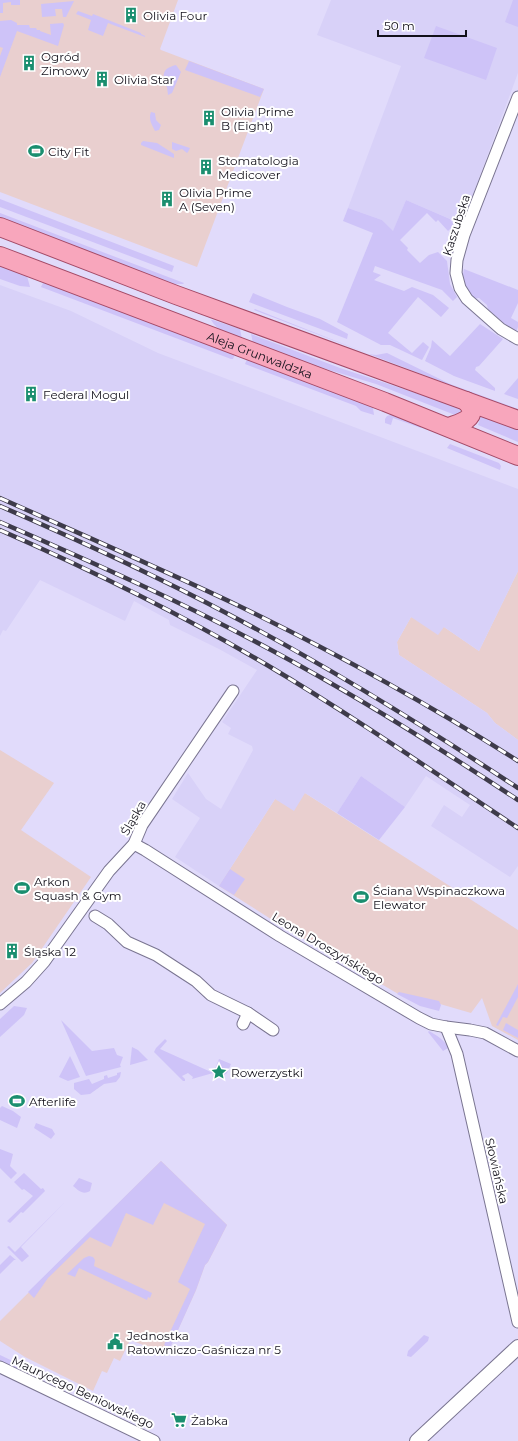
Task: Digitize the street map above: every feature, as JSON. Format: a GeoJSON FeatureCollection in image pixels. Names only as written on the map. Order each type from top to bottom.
{"type":"FeatureCollection","features":[{"type":"Feature","properties":{"kind":"main road"},"geometry":{"type":"LineString","coordinates":[[0,227],[190,300],[518,420]]}},
{"type":"Feature","properties":{"kind":"main road","name":"Aleja Grunwaldzka"},"geometry":{"type":"LineString","coordinates":[[0,256],[214,336],[449,427],[518,456]]}},
{"type":"Feature","properties":{"kind":"main road"},"geometry":{"type":"LineString","coordinates":[[449,427],[467,420],[470,417],[472,409],[466,401]]}},
{"type":"Feature","properties":{"kind":"street","name":"Kaszubska"},"geometry":{"type":"LineString","coordinates":[[518,97],[460,248],[456,273],[462,293],[467,299],[501,329],[518,339]]}},
{"type":"Feature","properties":{"kind":"street","name":"Śląska"},"geometry":{"type":"LineString","coordinates":[[0,1004],[26,982],[40,967],[109,871],[134,844],[142,825],[233,691]]}},
{"type":"Feature","properties":{"kind":"street","name":"Leona Droszyńskiego"},"geometry":{"type":"LineString","coordinates":[[134,844],[280,936],[419,1018],[431,1024],[485,1033],[518,1051]]}},
{"type":"Feature","properties":{"kind":"street"},"geometry":{"type":"LineString","coordinates":[[95,916],[108,924],[128,942],[156,955],[196,981],[211,995],[248,1013],[274,1030]]}},
{"type":"Feature","properties":{"kind":"street"},"geometry":{"type":"LineString","coordinates":[[243,1024],[248,1013]]}},
{"type":"Feature","properties":{"kind":"street","name":"Słowiańska"},"geometry":{"type":"LineString","coordinates":[[446,1027],[457,1054],[518,1322]]}},
{"type":"Feature","properties":{"kind":"street"},"geometry":{"type":"LineString","coordinates":[[417,1441],[518,1347]]}},
{"type":"Feature","properties":{"kind":"street","name":"Maurycego Beniowskiego"},"geometry":{"type":"LineString","coordinates":[[0,1367],[154,1441]]}},
{"type":"Feature","properties":{"kind":"shaded area"},"geometry":{"type":"Polygon","coordinates":[[[0,0],[178,0],[160,49],[264,89],[197,267],[0,192],[0,0]]]}},
{"type":"Feature","properties":{"kind":"shaded area"},"geometry":{"type":"Polygon","coordinates":[[[0,0],[20,0],[20,5],[11,5],[11,2],[3,3],[3,13],[0,13],[0,0]]]}},
{"type":"Feature","properties":{"kind":"shaded area"},"geometry":{"type":"Polygon","coordinates":[[[331,0],[518,0],[518,73],[462,224],[406,200],[393,232],[382,220],[348,208],[401,66],[317,35],[331,0]]]}},
{"type":"Feature","properties":{"kind":"shaded area"},"geometry":{"type":"Polygon","coordinates":[[[513,0],[518,0],[518,27],[505,22],[513,0]]]}},
{"type":"Feature","properties":{"kind":"shaded area"},"geometry":{"type":"Polygon","coordinates":[[[74,1],[66,17],[63,17],[62,9],[55,9],[56,16],[42,17],[41,4],[74,1]]]}},
{"type":"Feature","properties":{"kind":"shaded area"},"geometry":{"type":"Polygon","coordinates":[[[78,11],[92,16],[93,14],[141,33],[145,37],[108,23],[103,36],[88,30],[91,20],[76,14],[78,11]]]}},
{"type":"Feature","properties":{"kind":"shaded area"},"geometry":{"type":"Polygon","coordinates":[[[11,20],[17,23],[17,25],[29,25],[30,28],[36,28],[37,30],[51,35],[50,24],[63,23],[64,25],[58,46],[17,31],[0,77],[0,56],[3,48],[0,47],[0,21],[11,20]]]}},
{"type":"Feature","properties":{"kind":"shaded area"},"geometry":{"type":"Polygon","coordinates":[[[436,26],[497,48],[486,80],[424,58],[436,26]]]}},
{"type":"Feature","properties":{"kind":"shaded area"},"geometry":{"type":"Polygon","coordinates":[[[189,61],[264,89],[260,97],[185,70],[189,61]]]}},
{"type":"Feature","properties":{"kind":"shaded area"},"geometry":{"type":"Polygon","coordinates":[[[176,65],[181,72],[172,93],[168,95],[164,74],[166,70],[176,65]]]}},
{"type":"Feature","properties":{"kind":"shaded area"},"geometry":{"type":"Polygon","coordinates":[[[151,112],[155,113],[156,120],[161,125],[159,130],[155,131],[150,120],[151,112]]]}},
{"type":"Feature","properties":{"kind":"shaded area"},"geometry":{"type":"Polygon","coordinates":[[[143,141],[157,143],[174,154],[174,158],[141,145],[143,141]]]}},
{"type":"Feature","properties":{"kind":"shaded area"},"geometry":{"type":"Polygon","coordinates":[[[172,142],[190,148],[187,153],[182,149],[176,151],[172,149],[172,142]]]}},
{"type":"Feature","properties":{"kind":"shaded area"},"geometry":{"type":"Polygon","coordinates":[[[0,199],[174,266],[172,272],[0,207],[0,199]]]}},
{"type":"Feature","properties":{"kind":"shaded area"},"geometry":{"type":"Polygon","coordinates":[[[406,200],[450,219],[454,225],[448,231],[438,220],[436,222],[427,213],[400,240],[408,248],[407,250],[420,263],[429,255],[438,252],[447,261],[450,284],[457,297],[453,301],[442,290],[375,266],[373,272],[381,275],[374,280],[404,291],[412,287],[433,295],[449,308],[441,317],[418,297],[388,333],[412,353],[423,342],[429,347],[422,360],[390,345],[381,345],[337,322],[373,233],[343,221],[348,208],[382,220],[393,231],[406,200]]]}},
{"type":"Feature","properties":{"kind":"shaded area"},"geometry":{"type":"Polygon","coordinates":[[[0,213],[184,283],[169,284],[0,220],[0,213]]]}},
{"type":"Feature","properties":{"kind":"shaded area"},"geometry":{"type":"Polygon","coordinates":[[[0,265],[27,276],[30,287],[20,286],[0,279],[0,265]]]}},
{"type":"Feature","properties":{"kind":"shaded area"},"geometry":{"type":"Polygon","coordinates":[[[464,269],[518,290],[518,303],[511,318],[518,322],[516,332],[514,332],[488,309],[487,305],[479,298],[470,299],[460,275],[463,274],[464,269]]]}},
{"type":"Feature","properties":{"kind":"shaded area"},"geometry":{"type":"Polygon","coordinates":[[[43,283],[48,283],[235,354],[233,359],[231,359],[41,287],[43,283]]]}},
{"type":"Feature","properties":{"kind":"shaded area"},"geometry":{"type":"Polygon","coordinates":[[[0,285],[71,311],[158,353],[518,489],[518,571],[479,651],[444,627],[438,635],[411,617],[397,642],[399,655],[487,713],[495,723],[518,740],[518,866],[510,877],[431,826],[444,805],[462,817],[470,805],[426,776],[405,807],[361,776],[337,813],[305,793],[294,811],[275,799],[219,886],[175,857],[200,818],[172,799],[188,773],[206,799],[221,809],[253,750],[252,746],[228,734],[231,728],[222,722],[257,670],[170,625],[169,620],[134,601],[125,621],[40,580],[6,631],[3,630],[0,636],[0,285]]]}},
{"type":"Feature","properties":{"kind":"shaded area"},"geometry":{"type":"Polygon","coordinates":[[[253,293],[320,319],[348,334],[347,339],[249,302],[253,293]]]}},
{"type":"Feature","properties":{"kind":"shaded area"},"geometry":{"type":"Polygon","coordinates":[[[255,309],[369,354],[254,310],[255,309]]]}},
{"type":"Feature","properties":{"kind":"shaded area"},"geometry":{"type":"Polygon","coordinates":[[[211,320],[240,329],[242,339],[220,330],[211,320]]]}},
{"type":"Feature","properties":{"kind":"shaded area"},"geometry":{"type":"Polygon","coordinates":[[[480,324],[503,339],[479,366],[476,367],[475,370],[495,388],[495,391],[454,376],[425,361],[431,347],[432,340],[450,356],[480,324]]]}},
{"type":"Feature","properties":{"kind":"shaded area"},"geometry":{"type":"Polygon","coordinates":[[[251,334],[340,368],[458,407],[461,412],[455,415],[376,384],[309,364],[253,343],[251,334]]]}},
{"type":"Feature","properties":{"kind":"shaded area"},"geometry":{"type":"Polygon","coordinates":[[[387,353],[450,384],[518,409],[518,411],[369,354],[376,355],[387,353]]]}},
{"type":"Feature","properties":{"kind":"shaded area"},"geometry":{"type":"Polygon","coordinates":[[[247,359],[370,405],[373,408],[374,415],[361,411],[356,406],[245,364],[247,359]]]}},
{"type":"Feature","properties":{"kind":"shaded area"},"geometry":{"type":"Polygon","coordinates":[[[518,378],[518,399],[504,394],[518,378]]]}},
{"type":"Feature","properties":{"kind":"shaded area"},"geometry":{"type":"Polygon","coordinates":[[[390,415],[422,425],[421,428],[393,418],[391,425],[385,423],[385,419],[390,415]]]}},
{"type":"Feature","properties":{"kind":"shaded area"},"geometry":{"type":"Polygon","coordinates":[[[481,416],[518,430],[518,442],[478,425],[481,416]]]}},
{"type":"Feature","properties":{"kind":"shaded area"},"geometry":{"type":"Polygon","coordinates":[[[450,444],[499,463],[501,466],[500,470],[447,448],[450,444]]]}},
{"type":"Feature","properties":{"kind":"shaded area"},"geometry":{"type":"Polygon","coordinates":[[[518,571],[518,740],[495,723],[487,713],[399,655],[397,642],[411,617],[444,627],[479,651],[518,571]]]}},
{"type":"Feature","properties":{"kind":"shaded area"},"geometry":{"type":"Polygon","coordinates":[[[0,750],[54,783],[21,830],[91,877],[32,963],[0,993],[0,750]]]}},
{"type":"Feature","properties":{"kind":"shaded area"},"geometry":{"type":"Polygon","coordinates":[[[361,776],[405,807],[379,840],[337,813],[361,776]]]}},
{"type":"Feature","properties":{"kind":"shaded area"},"geometry":{"type":"Polygon","coordinates":[[[305,793],[518,930],[518,1040],[492,1026],[482,998],[471,1013],[400,995],[277,923],[219,886],[275,799],[305,793]]]}},
{"type":"Feature","properties":{"kind":"shaded area"},"geometry":{"type":"Polygon","coordinates":[[[230,869],[245,879],[234,895],[219,886],[230,869]]]}},
{"type":"Feature","properties":{"kind":"shaded area"},"geometry":{"type":"Polygon","coordinates":[[[518,984],[518,997],[507,1018],[503,1017],[498,1026],[496,1025],[518,984]]]}},
{"type":"Feature","properties":{"kind":"shaded area"},"geometry":{"type":"Polygon","coordinates":[[[399,992],[439,1001],[441,1005],[439,1011],[420,1006],[397,994],[399,992]]]}},
{"type":"Feature","properties":{"kind":"shaded area"},"geometry":{"type":"Polygon","coordinates":[[[14,1006],[27,1008],[24,1015],[0,1037],[0,1019],[14,1006]]]}},
{"type":"Feature","properties":{"kind":"shaded area"},"geometry":{"type":"Polygon","coordinates":[[[61,1020],[92,1051],[114,1048],[117,1055],[123,1057],[120,1065],[121,1067],[86,1076],[61,1020]]]}},
{"type":"Feature","properties":{"kind":"shaded area"},"geometry":{"type":"Polygon","coordinates":[[[506,1023],[518,1030],[518,1038],[503,1030],[506,1023]]]}},
{"type":"Feature","properties":{"kind":"shaded area"},"geometry":{"type":"Polygon","coordinates":[[[429,1031],[443,1040],[448,1048],[443,1051],[428,1032],[429,1031]]]}},
{"type":"Feature","properties":{"kind":"shaded area"},"geometry":{"type":"Polygon","coordinates":[[[165,1039],[167,1041],[160,1049],[211,1072],[215,1069],[219,1059],[231,1064],[227,1073],[221,1077],[213,1073],[192,1079],[193,1077],[188,1073],[182,1076],[185,1079],[185,1081],[183,1081],[154,1052],[165,1039]]]}},
{"type":"Feature","properties":{"kind":"shaded area"},"geometry":{"type":"Polygon","coordinates":[[[132,1047],[138,1050],[148,1060],[130,1065],[132,1047]]]}},
{"type":"Feature","properties":{"kind":"shaded area"},"geometry":{"type":"Polygon","coordinates":[[[70,1056],[80,1077],[68,1081],[59,1077],[70,1056]]]}},
{"type":"Feature","properties":{"kind":"shaded area"},"geometry":{"type":"Polygon","coordinates":[[[121,1072],[120,1077],[116,1082],[104,1084],[90,1094],[81,1095],[74,1089],[74,1083],[89,1079],[92,1084],[104,1079],[104,1076],[107,1075],[108,1078],[121,1072]]]}},
{"type":"Feature","properties":{"kind":"shaded area"},"geometry":{"type":"Polygon","coordinates":[[[2,1106],[21,1117],[17,1128],[0,1120],[0,1108],[2,1106]]]}},
{"type":"Feature","properties":{"kind":"shaded area"},"geometry":{"type":"Polygon","coordinates":[[[36,1123],[52,1129],[55,1134],[51,1139],[34,1128],[36,1123]]]}},
{"type":"Feature","properties":{"kind":"shaded area"},"geometry":{"type":"Polygon","coordinates":[[[0,1149],[13,1154],[10,1166],[17,1173],[11,1179],[0,1168],[0,1149]]]}},
{"type":"Feature","properties":{"kind":"shaded area"},"geometry":{"type":"Polygon","coordinates":[[[161,1161],[227,1225],[205,1265],[196,1290],[167,1354],[130,1340],[120,1361],[114,1358],[107,1373],[102,1371],[93,1391],[25,1357],[0,1341],[0,1321],[161,1161]]]}},
{"type":"Feature","properties":{"kind":"shaded area"},"geometry":{"type":"Polygon","coordinates":[[[161,1161],[227,1225],[205,1265],[196,1290],[170,1348],[164,1345],[190,1289],[178,1282],[205,1224],[164,1203],[153,1225],[126,1213],[111,1247],[90,1237],[48,1278],[34,1298],[28,1292],[161,1161]]]}},
{"type":"Feature","properties":{"kind":"shaded area"},"geometry":{"type":"Polygon","coordinates":[[[24,1173],[45,1191],[23,1213],[21,1212],[10,1223],[7,1221],[33,1196],[24,1189],[22,1190],[14,1182],[24,1173]]]}},
{"type":"Feature","properties":{"kind":"shaded area"},"geometry":{"type":"Polygon","coordinates":[[[79,1178],[92,1183],[90,1191],[79,1191],[73,1186],[79,1178]]]}},
{"type":"Feature","properties":{"kind":"shaded area"},"geometry":{"type":"Polygon","coordinates":[[[65,1202],[21,1247],[29,1256],[22,1262],[7,1247],[9,1246],[15,1252],[65,1202]]]}},
{"type":"Feature","properties":{"kind":"shaded area"},"geometry":{"type":"Polygon","coordinates":[[[10,1255],[16,1260],[14,1260],[0,1274],[0,1265],[10,1255]]]}},
{"type":"Feature","properties":{"kind":"shaded area"},"geometry":{"type":"Polygon","coordinates":[[[89,1256],[93,1257],[95,1260],[94,1266],[152,1293],[150,1298],[148,1297],[147,1300],[79,1268],[75,1277],[67,1274],[84,1258],[89,1256]]]}},
{"type":"Feature","properties":{"kind":"shaded area"},"geometry":{"type":"Polygon","coordinates":[[[424,1335],[429,1337],[428,1341],[411,1357],[407,1356],[408,1351],[424,1335]]]}},
{"type":"Feature","properties":{"kind":"shaded area"},"geometry":{"type":"Polygon","coordinates":[[[0,1355],[44,1376],[42,1379],[38,1379],[0,1361],[0,1355]]]}},
{"type":"Feature","properties":{"kind":"railway"},"geometry":{"type":"LineString","coordinates":[[0,498],[176,577],[271,622],[414,698],[518,761]]}},
{"type":"Feature","properties":{"kind":"railway"},"geometry":{"type":"LineString","coordinates":[[0,506],[145,572],[202,600],[304,655],[447,742],[518,788]]}},
{"type":"Feature","properties":{"kind":"railway"},"geometry":{"type":"LineString","coordinates":[[0,522],[69,552],[206,616],[273,651],[397,722],[518,800]]}},
{"type":"Feature","properties":{"kind":"railway"},"geometry":{"type":"LineString","coordinates":[[0,530],[135,593],[235,646],[331,704],[518,828]]}},
{"type":"Feature","properties":{"kind":"place","name":"Olivia Four"},"geometry":{"type":"Point","coordinates":[131,15]}},
{"type":"Feature","properties":{"kind":"place","name":"Ogród Zimowy"},"geometry":{"type":"Point","coordinates":[29,63]}},
{"type":"Feature","properties":{"kind":"place","name":"Olivia Star"},"geometry":{"type":"Point","coordinates":[102,79]}},
{"type":"Feature","properties":{"kind":"place","name":"Olivia Prime B (Eight)"},"geometry":{"type":"Point","coordinates":[209,118]}},
{"type":"Feature","properties":{"kind":"place","name":"City Fit"},"geometry":{"type":"Point","coordinates":[36,151]}},
{"type":"Feature","properties":{"kind":"place","name":"Stomatologia Medicover"},"geometry":{"type":"Point","coordinates":[206,167]}},
{"type":"Feature","properties":{"kind":"place","name":"Olivia Prime A (Seven)"},"geometry":{"type":"Point","coordinates":[167,199]}},
{"type":"Feature","properties":{"kind":"place","name":"Federal Mogul"},"geometry":{"type":"Point","coordinates":[31,394]}},
{"type":"Feature","properties":{"kind":"place","name":"Arkon Squash & Gym"},"geometry":{"type":"Point","coordinates":[22,888]}},
{"type":"Feature","properties":{"kind":"place","name":"Ściana Wspinaczkowa Elewator"},"geometry":{"type":"Point","coordinates":[361,897]}},
{"type":"Feature","properties":{"kind":"place","name":"Śląska 12"},"geometry":{"type":"Point","coordinates":[12,951]}},
{"type":"Feature","properties":{"kind":"place","name":"Rowerzystki"},"geometry":{"type":"Point","coordinates":[219,1072]}},
{"type":"Feature","properties":{"kind":"place","name":"Afterlife"},"geometry":{"type":"Point","coordinates":[17,1101]}},
{"type":"Feature","properties":{"kind":"place","name":"Jednostka Ratowniczo-Gaśnicza nr 5"},"geometry":{"type":"Point","coordinates":[115,1342]}},
{"type":"Feature","properties":{"kind":"place","name":"Żabka"},"geometry":{"type":"Point","coordinates":[179,1420]}}]}
